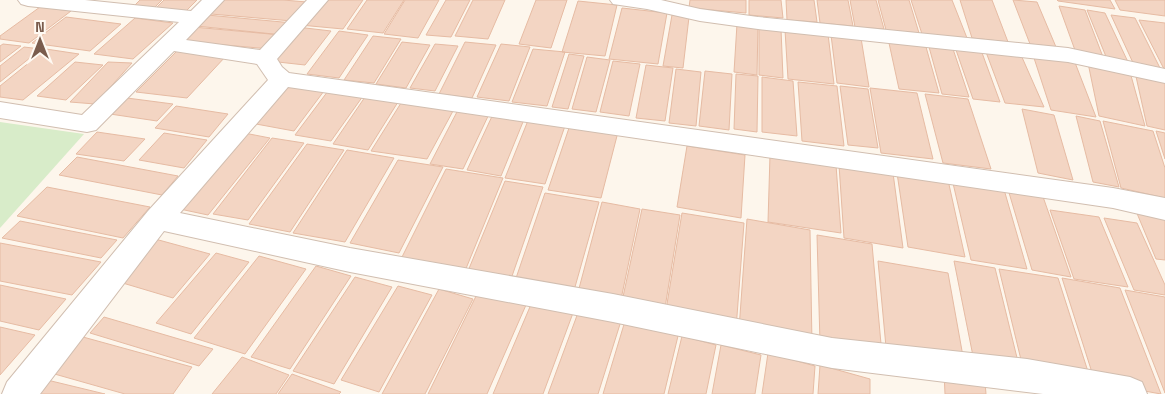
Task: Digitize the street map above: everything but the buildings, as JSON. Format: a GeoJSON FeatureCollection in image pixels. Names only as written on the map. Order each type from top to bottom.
{"type":"FeatureCollection","features":[{"type":"Feature","properties":{"kind":"street"},"geometry":{"type":"LineString","coordinates":[[28,0],[196,18]]}},
{"type":"Feature","properties":{"kind":"street"},"geometry":{"type":"LineString","coordinates":[[0,110],[87,124],[214,0]]}},
{"type":"Feature","properties":{"kind":"street"},"geometry":{"type":"LineString","coordinates":[[19,394],[158,219],[274,68],[318,0]]}},
{"type":"Feature","properties":{"kind":"street"},"geometry":{"type":"LineString","coordinates":[[620,0],[700,15],[758,23],[1068,55],[1165,76]]}},
{"type":"Feature","properties":{"kind":"street"},"geometry":{"type":"LineString","coordinates":[[169,44],[274,68],[1113,198],[1165,209]]}},
{"type":"Feature","properties":{"kind":"street"},"geometry":{"type":"LineString","coordinates":[[158,219],[350,260],[613,308],[832,353],[1026,375],[1130,394]]}},
{"type":"Feature","properties":{"kind":"green space"},"geometry":{"type":"Polygon","coordinates":[[[0,122],[84,134],[0,228],[0,122]]]}}]}
